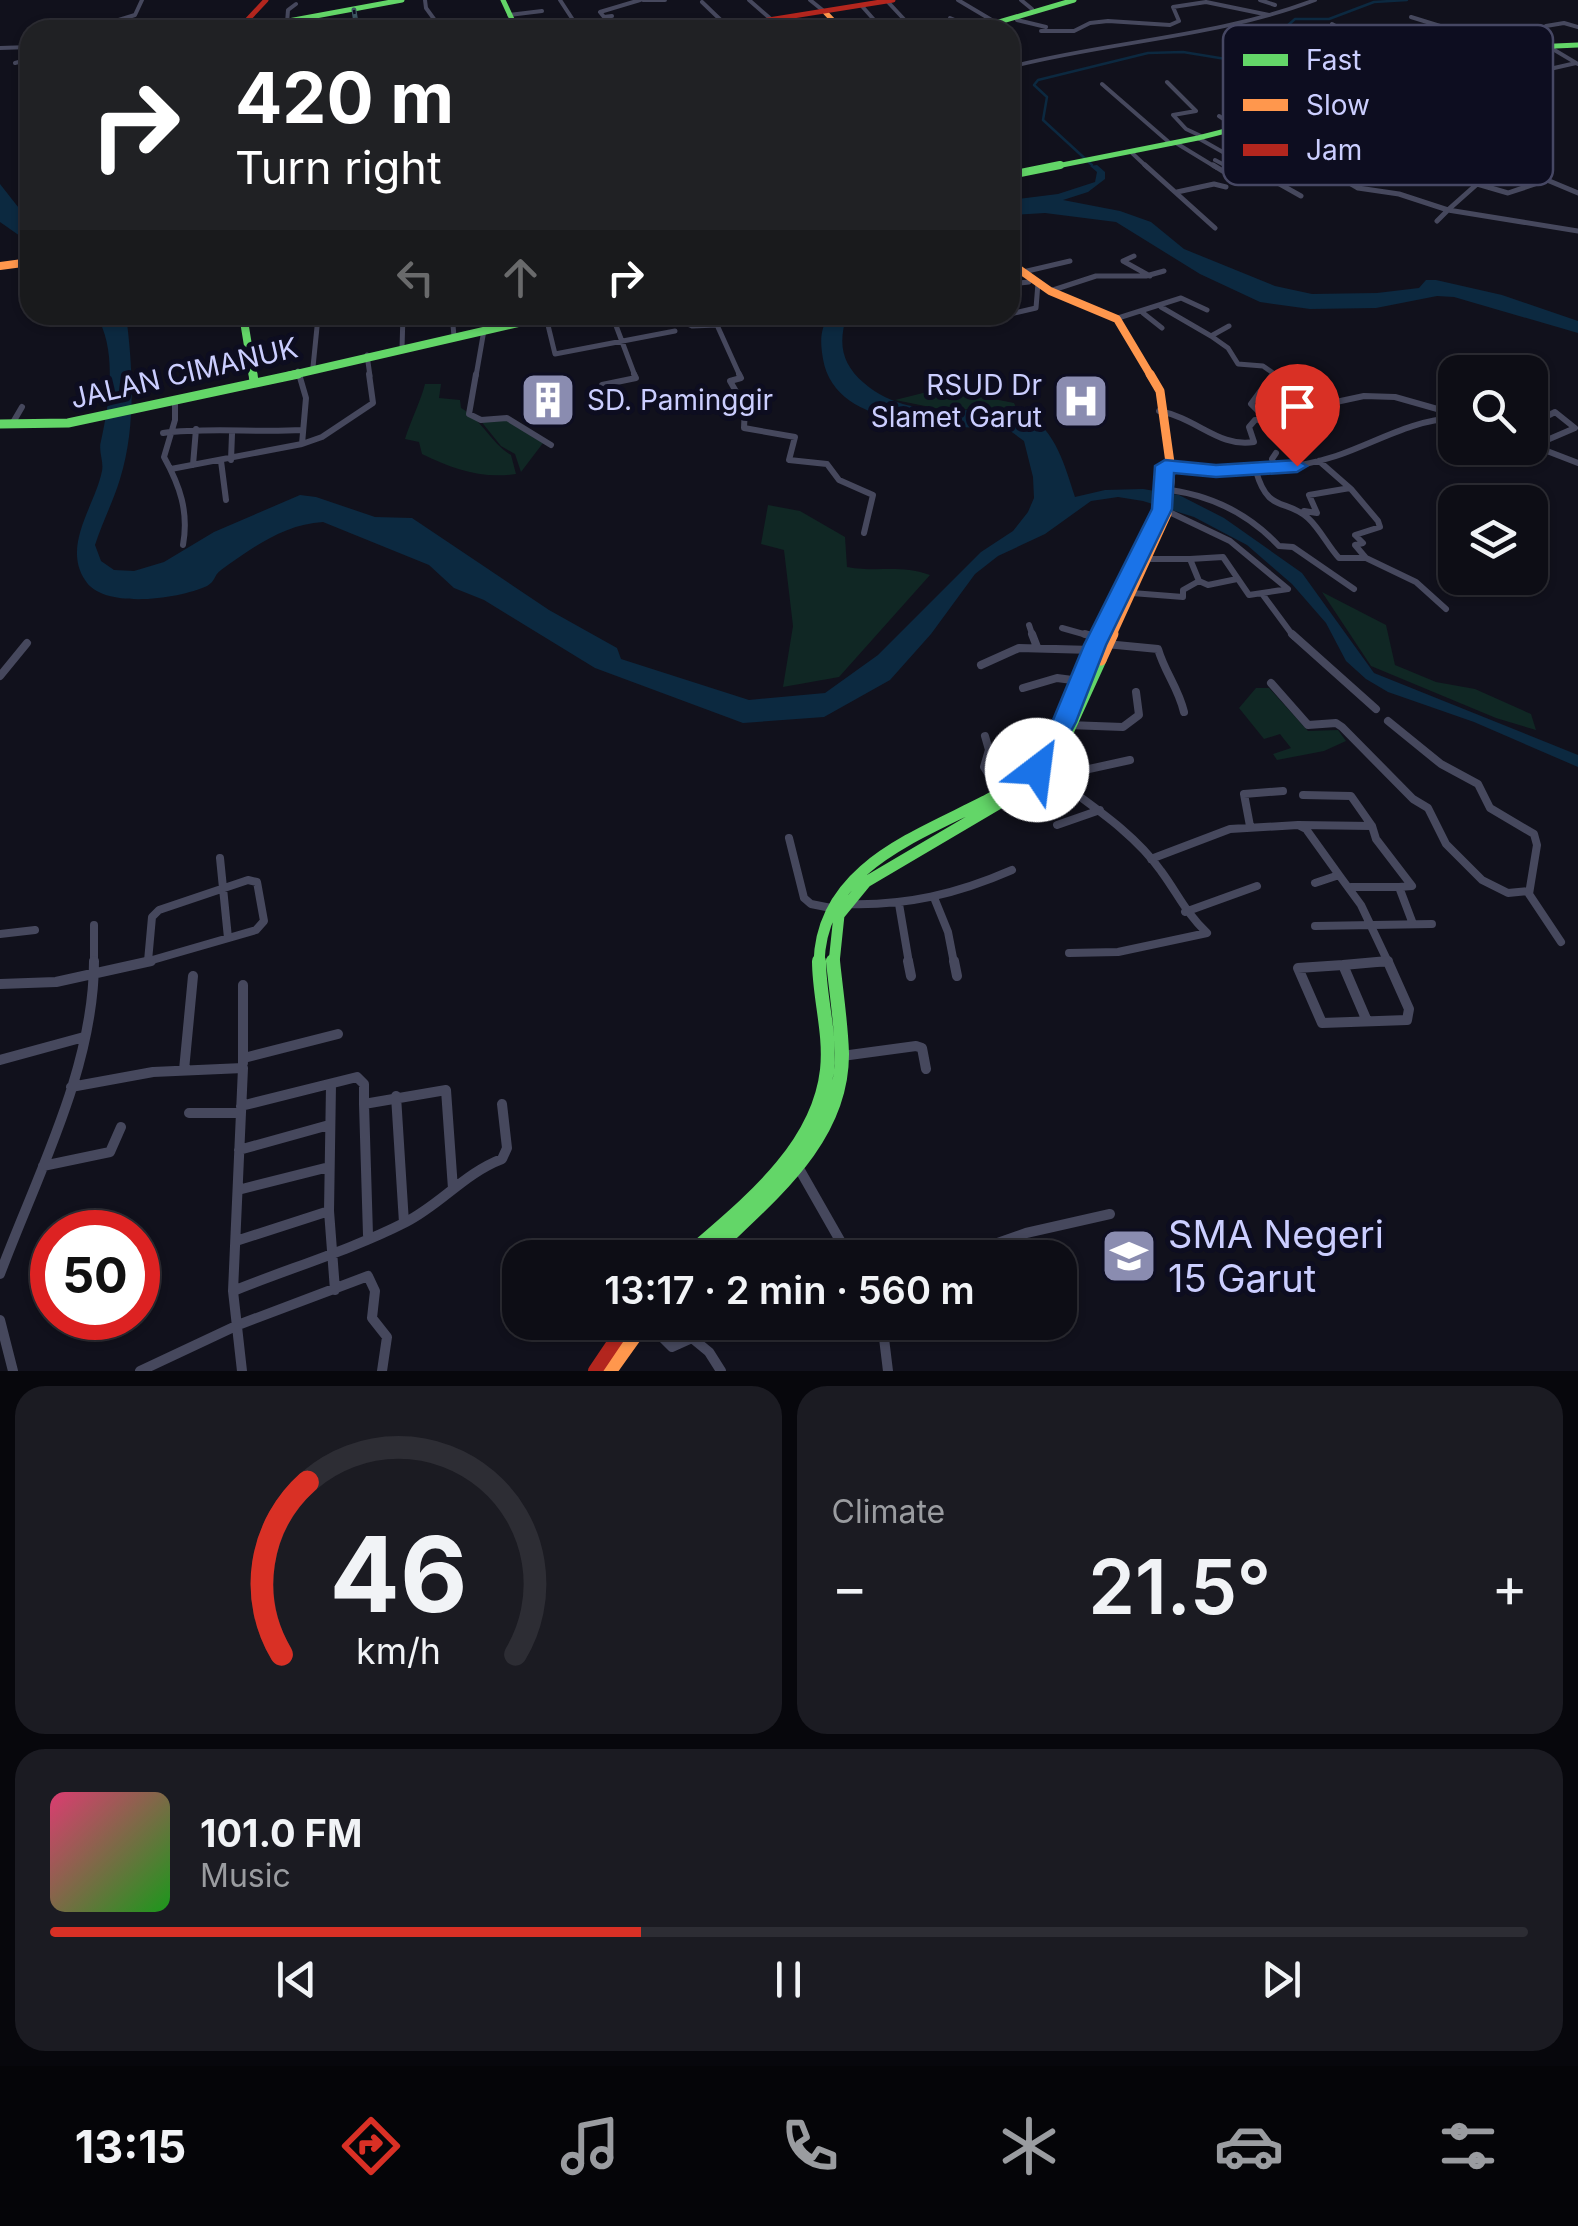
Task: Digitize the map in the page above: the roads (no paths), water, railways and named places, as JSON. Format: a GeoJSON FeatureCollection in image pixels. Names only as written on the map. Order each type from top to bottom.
{"type":"FeatureCollection","features":[{"type":"Feature","properties":{"kind":"main road"},"geometry":{"type":"LineString","coordinates":[[248,20],[266,0]]}},
{"type":"Feature","properties":{"kind":"main road"},"geometry":{"type":"LineString","coordinates":[[299,20],[359,4],[402,0]]}},
{"type":"Feature","properties":{"kind":"main road"},"geometry":{"type":"LineString","coordinates":[[772,20],[890,0]]}},
{"type":"Feature","properties":{"kind":"main road"},"geometry":{"type":"LineString","coordinates":[[1000,20],[1074,0]]}},
{"type":"Feature","properties":{"kind":"main road"},"geometry":{"type":"LineString","coordinates":[[825,12],[833,20]]}},
{"type":"Feature","properties":{"kind":"main road"},"geometry":{"type":"LineString","coordinates":[[1020,173],[1223,132]]}},
{"type":"Feature","properties":{"kind":"main road"},"geometry":{"type":"LineString","coordinates":[[704,1240],[801,1145],[824,1088],[828,1064],[821,955],[823,928],[830,908],[858,874],[1050,774],[1098,643],[1150,559],[1165,508],[1168,467],[1162,412],[1150,370],[1113,318],[1020,272]]}},
{"type":"Feature","properties":{"kind":"main road"},"geometry":{"type":"LineString","coordinates":[[245,325],[254,382]]}},
{"type":"Feature","properties":{"kind":"main road","name":"JALAN CIMANUK"},"geometry":{"type":"LineString","coordinates":[[6,424],[95,419],[508,325]]}},
{"type":"Feature","properties":{"kind":"main road"},"geometry":{"type":"LineString","coordinates":[[725,1240],[800,1168],[812,1152],[837,1092],[842,1056],[833,956],[835,924],[846,904],[866,882],[985,808],[1037,770],[1069,725],[1080,681],[1165,508]]}},
{"type":"Feature","properties":{"kind":"main road"},"geometry":{"type":"LineString","coordinates":[[595,1371],[616,1340]]}},
{"type":"Feature","properties":{"kind":"main road"},"geometry":{"type":"LineString","coordinates":[[610,1371],[633,1340]]}},
{"type":"Feature","properties":{"kind":"street"},"geometry":{"type":"LineString","coordinates":[[119,20],[135,15],[142,0]]}},
{"type":"Feature","properties":{"kind":"street"},"geometry":{"type":"LineString","coordinates":[[605,20],[600,12],[629,0],[665,0]]}},
{"type":"Feature","properties":{"kind":"street"},"geometry":{"type":"LineString","coordinates":[[750,0],[772,20]]}},
{"type":"Feature","properties":{"kind":"street"},"geometry":{"type":"LineString","coordinates":[[810,0],[825,12]]}},
{"type":"Feature","properties":{"kind":"street"},"geometry":{"type":"LineString","coordinates":[[890,0],[906,20]]}},
{"type":"Feature","properties":{"kind":"street"},"geometry":{"type":"LineString","coordinates":[[958,0],[991,20]]}},
{"type":"Feature","properties":{"kind":"street"},"geometry":{"type":"LineString","coordinates":[[1020,0],[1032,9]]}},
{"type":"Feature","properties":{"kind":"street"},"geometry":{"type":"LineString","coordinates":[[1260,0],[1274,11]]}},
{"type":"Feature","properties":{"kind":"street"},"geometry":{"type":"LineString","coordinates":[[1041,31],[1075,31],[1108,20],[1173,25],[1180,21],[1173,7],[1190,2],[1288,13],[1315,0]]}},
{"type":"Feature","properties":{"kind":"street"},"geometry":{"type":"LineString","coordinates":[[702,2],[717,20]]}},
{"type":"Feature","properties":{"kind":"street"},"geometry":{"type":"LineString","coordinates":[[287,20],[288,10],[296,4]]}},
{"type":"Feature","properties":{"kind":"street"},"geometry":{"type":"LineString","coordinates":[[851,4],[871,20]]}},
{"type":"Feature","properties":{"kind":"street"},"geometry":{"type":"LineString","coordinates":[[523,20],[542,11]]}},
{"type":"Feature","properties":{"kind":"street"},"geometry":{"type":"LineString","coordinates":[[1233,25],[1252,22],[1274,11]]}},
{"type":"Feature","properties":{"kind":"street"},"geometry":{"type":"LineString","coordinates":[[316,16],[317,20]]}},
{"type":"Feature","properties":{"kind":"street"},"geometry":{"type":"LineString","coordinates":[[604,17],[612,16]]}},
{"type":"Feature","properties":{"kind":"street"},"geometry":{"type":"LineString","coordinates":[[1411,17],[1439,25]]}},
{"type":"Feature","properties":{"kind":"street"},"geometry":{"type":"LineString","coordinates":[[950,18],[954,20]]}},
{"type":"Feature","properties":{"kind":"street"},"geometry":{"type":"LineString","coordinates":[[1020,21],[1060,32]]}},
{"type":"Feature","properties":{"kind":"street"},"geometry":{"type":"LineString","coordinates":[[1552,25],[1578,27]]}},
{"type":"Feature","properties":{"kind":"street"},"geometry":{"type":"LineString","coordinates":[[1020,64],[1081,49],[1223,27]]}},
{"type":"Feature","properties":{"kind":"street"},"geometry":{"type":"LineString","coordinates":[[1553,52],[1577,64]]}},
{"type":"Feature","properties":{"kind":"street"},"geometry":{"type":"LineString","coordinates":[[15,62],[20,61]]}},
{"type":"Feature","properties":{"kind":"street"},"geometry":{"type":"LineString","coordinates":[[1167,82],[1196,110],[1173,115],[1186,129],[1223,152]]}},
{"type":"Feature","properties":{"kind":"street"},"geometry":{"type":"LineString","coordinates":[[1102,84],[1174,144],[1223,171]]}},
{"type":"Feature","properties":{"kind":"street"},"geometry":{"type":"LineString","coordinates":[[1219,116],[1223,119]]}},
{"type":"Feature","properties":{"kind":"street"},"geometry":{"type":"LineString","coordinates":[[1132,153],[1216,228]]}},
{"type":"Feature","properties":{"kind":"street"},"geometry":{"type":"LineString","coordinates":[[1215,160],[1223,164]]}},
{"type":"Feature","properties":{"kind":"street"},"geometry":{"type":"LineString","coordinates":[[1553,182],[1578,192]]}},
{"type":"Feature","properties":{"kind":"street"},"geometry":{"type":"LineString","coordinates":[[1177,192],[1214,184],[1226,188]]}},
{"type":"Feature","properties":{"kind":"street"},"geometry":{"type":"LineString","coordinates":[[1281,185],[1301,196]]}},
{"type":"Feature","properties":{"kind":"street"},"geometry":{"type":"LineString","coordinates":[[1354,185],[1448,210],[1578,231]]}},
{"type":"Feature","properties":{"kind":"street"},"geometry":{"type":"LineString","coordinates":[[1440,207],[1452,208],[1476,185],[1513,193],[1534,185]]}},
{"type":"Feature","properties":{"kind":"street"},"geometry":{"type":"LineString","coordinates":[[1436,220],[1448,210]]}},
{"type":"Feature","properties":{"kind":"street"},"geometry":{"type":"LineString","coordinates":[[1134,256],[1124,262],[1150,276]]}},
{"type":"Feature","properties":{"kind":"street"},"geometry":{"type":"LineString","coordinates":[[1020,282],[1070,261]]}},
{"type":"Feature","properties":{"kind":"street"},"geometry":{"type":"LineString","coordinates":[[1050,290],[1090,278],[1125,274],[1141,279],[1164,271]]}},
{"type":"Feature","properties":{"kind":"street"},"geometry":{"type":"LineString","coordinates":[[1020,311],[1036,308],[1030,279]]}},
{"type":"Feature","properties":{"kind":"street"},"geometry":{"type":"LineString","coordinates":[[1113,318],[1143,314],[1185,298],[1207,310]]}},
{"type":"Feature","properties":{"kind":"street"},"geometry":{"type":"LineString","coordinates":[[1161,307],[1228,348],[1238,364],[1263,366],[1273,373],[1251,404],[1265,418]]}},
{"type":"Feature","properties":{"kind":"street"},"geometry":{"type":"LineString","coordinates":[[1143,314],[1162,328]]}},
{"type":"Feature","properties":{"kind":"street"},"geometry":{"type":"LineString","coordinates":[[313,368],[317,325]]}},
{"type":"Feature","properties":{"kind":"street"},"geometry":{"type":"LineString","coordinates":[[402,348],[403,325]]}},
{"type":"Feature","properties":{"kind":"street"},"geometry":{"type":"LineString","coordinates":[[453,325],[454,336]]}},
{"type":"Feature","properties":{"kind":"street"},"geometry":{"type":"LineString","coordinates":[[551,325],[554,354],[675,330]]}},
{"type":"Feature","properties":{"kind":"street"},"geometry":{"type":"LineString","coordinates":[[602,385],[636,378],[615,325]]}},
{"type":"Feature","properties":{"kind":"street"},"geometry":{"type":"LineString","coordinates":[[690,325],[716,325],[726,338],[741,378],[730,381],[745,407],[744,428],[795,437],[789,460],[826,464],[838,480],[873,495],[864,533]]}},
{"type":"Feature","properties":{"kind":"street"},"geometry":{"type":"LineString","coordinates":[[1211,336],[1230,326]]}},
{"type":"Feature","properties":{"kind":"street"},"geometry":{"type":"LineString","coordinates":[[484,330],[469,414],[481,420],[505,418],[550,445]]}},
{"type":"Feature","properties":{"kind":"street"},"geometry":{"type":"LineString","coordinates":[[171,468],[265,454],[322,437],[373,403],[368,355]]}},
{"type":"Feature","properties":{"kind":"street"},"geometry":{"type":"LineString","coordinates":[[298,371],[306,398],[302,444]]}},
{"type":"Feature","properties":{"kind":"street"},"geometry":{"type":"LineString","coordinates":[[1162,412],[1193,420],[1216,439],[1240,445],[1254,442],[1250,422],[1319,412],[1336,402],[1364,396],[1395,397],[1438,411]]}},
{"type":"Feature","properties":{"kind":"street"},"geometry":{"type":"LineString","coordinates":[[176,403],[164,455],[184,496],[187,526],[183,545]]}},
{"type":"Feature","properties":{"kind":"street"},"geometry":{"type":"LineString","coordinates":[[6,424],[22,406]]}},
{"type":"Feature","properties":{"kind":"street"},"geometry":{"type":"LineString","coordinates":[[1548,416],[1556,412],[1575,428],[1548,438]]}},
{"type":"Feature","properties":{"kind":"street"},"geometry":{"type":"LineString","coordinates":[[1168,467],[1276,470],[1318,461],[1438,419]]}},
{"type":"Feature","properties":{"kind":"street"},"geometry":{"type":"LineString","coordinates":[[162,433],[196,429],[232,434],[302,430]]}},
{"type":"Feature","properties":{"kind":"street"},"geometry":{"type":"LineString","coordinates":[[193,465],[196,429]]}},
{"type":"Feature","properties":{"kind":"street"},"geometry":{"type":"LineString","coordinates":[[265,433],[265,454]]}},
{"type":"Feature","properties":{"kind":"street"},"geometry":{"type":"LineString","coordinates":[[231,460],[232,434]]}},
{"type":"Feature","properties":{"kind":"street"},"geometry":{"type":"LineString","coordinates":[[1548,452],[1578,463]]}},
{"type":"Feature","properties":{"kind":"street"},"geometry":{"type":"LineString","coordinates":[[1276,453],[1272,459],[1276,470]]}},
{"type":"Feature","properties":{"kind":"street"},"geometry":{"type":"LineString","coordinates":[[221,460],[226,500]]}},
{"type":"Feature","properties":{"kind":"street"},"geometry":{"type":"LineString","coordinates":[[1318,461],[1350,488],[1380,527],[1356,535],[1362,542],[1355,545],[1366,558],[1416,582],[1446,609]]}},
{"type":"Feature","properties":{"kind":"street"},"geometry":{"type":"LineString","coordinates":[[1256,470],[1260,484],[1278,507],[1303,512],[1317,512],[1317,505],[1308,495],[1350,488]]}},
{"type":"Feature","properties":{"kind":"street"},"geometry":{"type":"LineString","coordinates":[[1241,471],[1248,484]]}},
{"type":"Feature","properties":{"kind":"street"},"geometry":{"type":"LineString","coordinates":[[1168,491],[1204,494],[1261,528],[1279,546],[1293,548],[1354,589]]}},
{"type":"Feature","properties":{"kind":"street"},"geometry":{"type":"LineString","coordinates":[[1150,559],[1221,556],[1247,594],[1288,588],[1262,562],[1196,520],[1165,508]]}},
{"type":"Feature","properties":{"kind":"street"},"geometry":{"type":"LineString","coordinates":[[1303,512],[1324,533],[1326,544],[1339,558],[1366,558]]}},
{"type":"Feature","properties":{"kind":"street"},"geometry":{"type":"LineString","coordinates":[[1248,532],[1261,528]]}},
{"type":"Feature","properties":{"kind":"street"},"geometry":{"type":"LineString","coordinates":[[1190,559],[1200,580],[1208,585],[1238,579]]}},
{"type":"Feature","properties":{"kind":"street"},"geometry":{"type":"LineString","coordinates":[[1132,593],[1183,597],[1183,590],[1200,580]]}},
{"type":"Feature","properties":{"kind":"street"},"geometry":{"type":"LineString","coordinates":[[1263,594],[1299,643],[1352,680],[1376,709]]}},
{"type":"Feature","properties":{"kind":"street"},"geometry":{"type":"LineString","coordinates":[[1030,625],[1037,648]]}},
{"type":"Feature","properties":{"kind":"street"},"geometry":{"type":"LineString","coordinates":[[1062,628],[1098,643]]}},
{"type":"Feature","properties":{"kind":"street"},"geometry":{"type":"LineString","coordinates":[[0,676],[27,643]]}},
{"type":"Feature","properties":{"kind":"street"},"geometry":{"type":"LineString","coordinates":[[981,665],[998,654],[1037,648],[1098,643],[1158,648],[1163,665],[1178,686],[1184,712]]}},
{"type":"Feature","properties":{"kind":"street"},"geometry":{"type":"LineString","coordinates":[[1023,688],[1056,678],[1080,681]]}},
{"type":"Feature","properties":{"kind":"street"},"geometry":{"type":"LineString","coordinates":[[1272,683],[1308,725],[1334,723],[1342,727],[1413,799],[1428,808],[1448,846],[1485,882],[1511,894],[1529,891]]}},
{"type":"Feature","properties":{"kind":"street"},"geometry":{"type":"LineString","coordinates":[[1069,725],[1112,728],[1135,721],[1139,715],[1136,692]]}},
{"type":"Feature","properties":{"kind":"street"},"geometry":{"type":"LineString","coordinates":[[1388,721],[1441,764],[1478,784],[1490,808],[1534,834],[1537,845],[1529,891],[1560,942]]}},
{"type":"Feature","properties":{"kind":"street"},"geometry":{"type":"LineString","coordinates":[[985,736],[989,750],[984,766],[1000,794]]}},
{"type":"Feature","properties":{"kind":"street"},"geometry":{"type":"LineString","coordinates":[[1056,762],[1076,772],[1130,760]]}},
{"type":"Feature","properties":{"kind":"street"},"geometry":{"type":"LineString","coordinates":[[1050,774],[1100,810],[1151,859],[1185,912],[1206,934],[1111,953],[1069,953]]}},
{"type":"Feature","properties":{"kind":"street"},"geometry":{"type":"LineString","coordinates":[[1250,826],[1244,794],[1282,791]]}},
{"type":"Feature","properties":{"kind":"street"},"geometry":{"type":"LineString","coordinates":[[1304,795],[1351,796],[1412,886],[1350,886]]}},
{"type":"Feature","properties":{"kind":"street"},"geometry":{"type":"LineString","coordinates":[[1057,825],[1100,810]]}},
{"type":"Feature","properties":{"kind":"street"},"geometry":{"type":"LineString","coordinates":[[1298,825],[1350,886],[1370,924],[1388,962],[1409,1009],[1407,1020],[1322,1023],[1298,968],[1388,962]]}},
{"type":"Feature","properties":{"kind":"street"},"geometry":{"type":"LineString","coordinates":[[1151,859],[1230,829],[1250,826],[1372,826]]}},
{"type":"Feature","properties":{"kind":"street"},"geometry":{"type":"LineString","coordinates":[[788,838],[804,898],[830,908]]}},
{"type":"Feature","properties":{"kind":"street"},"geometry":{"type":"LineString","coordinates":[[220,858],[228,938]]}},
{"type":"Feature","properties":{"kind":"street"},"geometry":{"type":"LineString","coordinates":[[846,904],[935,900],[962,894],[1012,870]]}},
{"type":"Feature","properties":{"kind":"street"},"geometry":{"type":"LineString","coordinates":[[1315,884],[1339,876]]}},
{"type":"Feature","properties":{"kind":"street"},"geometry":{"type":"LineString","coordinates":[[1,988],[148,961],[256,930],[264,921],[255,880],[154,913],[148,961]]}},
{"type":"Feature","properties":{"kind":"street"},"geometry":{"type":"LineString","coordinates":[[1185,912],[1256,886]]}},
{"type":"Feature","properties":{"kind":"street"},"geometry":{"type":"LineString","coordinates":[[1399,887],[1414,924]]}},
{"type":"Feature","properties":{"kind":"street"},"geometry":{"type":"LineString","coordinates":[[935,900],[948,932],[957,976]]}},
{"type":"Feature","properties":{"kind":"street"},"geometry":{"type":"LineString","coordinates":[[900,904],[911,976]]}},
{"type":"Feature","properties":{"kind":"street"},"geometry":{"type":"LineString","coordinates":[[1315,926],[1432,924]]}},
{"type":"Feature","properties":{"kind":"street"},"geometry":{"type":"LineString","coordinates":[[0,1274],[71,1087],[95,972],[94,925]]}},
{"type":"Feature","properties":{"kind":"street"},"geometry":{"type":"LineString","coordinates":[[0,934],[35,930]]}},
{"type":"Feature","properties":{"kind":"street"},"geometry":{"type":"LineString","coordinates":[[1344,966],[1367,1021]]}},
{"type":"Feature","properties":{"kind":"street"},"geometry":{"type":"LineString","coordinates":[[184,1070],[192,976]]}},
{"type":"Feature","properties":{"kind":"street"},"geometry":{"type":"LineString","coordinates":[[242,1371],[234,1290],[243,985]]}},
{"type":"Feature","properties":{"kind":"street"},"geometry":{"type":"LineString","coordinates":[[71,1087],[153,1072],[243,1063],[338,1034]]}},
{"type":"Feature","properties":{"kind":"street"},"geometry":{"type":"LineString","coordinates":[[0,1060],[84,1037]]}},
{"type":"Feature","properties":{"kind":"street"},"geometry":{"type":"LineString","coordinates":[[842,1056],[916,1046],[922,1048],[926,1069]]}},
{"type":"Feature","properties":{"kind":"street"},"geometry":{"type":"LineString","coordinates":[[189,1113],[241,1110],[359,1076],[364,1084],[368,1235]]}},
{"type":"Feature","properties":{"kind":"street"},"geometry":{"type":"LineString","coordinates":[[331,1085],[329,1211],[335,1290]]}},
{"type":"Feature","properties":{"kind":"street"},"geometry":{"type":"LineString","coordinates":[[364,1104],[396,1096],[448,1092],[453,1189]]}},
{"type":"Feature","properties":{"kind":"street"},"geometry":{"type":"LineString","coordinates":[[396,1096],[404,1223]]}},
{"type":"Feature","properties":{"kind":"street"},"geometry":{"type":"LineString","coordinates":[[234,1290],[404,1223],[476,1169],[505,1154],[502,1104]]}},
{"type":"Feature","properties":{"kind":"street"},"geometry":{"type":"LineString","coordinates":[[240,1150],[329,1126]]}},
{"type":"Feature","properties":{"kind":"street"},"geometry":{"type":"LineString","coordinates":[[43,1166],[110,1152],[121,1127]]}},
{"type":"Feature","properties":{"kind":"street"},"geometry":{"type":"LineString","coordinates":[[790,1158],[800,1168],[840,1240]]}},
{"type":"Feature","properties":{"kind":"street"},"geometry":{"type":"LineString","coordinates":[[238,1190],[329,1167]]}},
{"type":"Feature","properties":{"kind":"street"},"geometry":{"type":"LineString","coordinates":[[236,1241],[329,1211]]}},
{"type":"Feature","properties":{"kind":"street"},"geometry":{"type":"LineString","coordinates":[[1007,1240],[1026,1232],[1110,1214]]}},
{"type":"Feature","properties":{"kind":"street"},"geometry":{"type":"LineString","coordinates":[[140,1371],[238,1326],[368,1276],[374,1284],[372,1318],[387,1337],[382,1371]]}},
{"type":"Feature","properties":{"kind":"street"},"geometry":{"type":"LineString","coordinates":[[0,1320],[13,1371]]}},
{"type":"Feature","properties":{"kind":"street"},"geometry":{"type":"LineString","coordinates":[[665,1340],[672,1347],[688,1340]]}},
{"type":"Feature","properties":{"kind":"street"},"geometry":{"type":"LineString","coordinates":[[695,1340],[710,1352],[721,1371]]}},
{"type":"Feature","properties":{"kind":"street"},"geometry":{"type":"LineString","coordinates":[[884,1340],[888,1371]]}},
{"type":"Feature","properties":{"kind":"water"},"geometry":{"type":"Polygon","coordinates":[[[1097,165],[1105,172],[1105,179],[1088,192],[1063,200],[1120,211],[1151,222],[1184,249],[1275,286],[1312,294],[1377,293],[1419,288],[1426,280],[1436,280],[1502,295],[1578,321],[1578,333],[1454,297],[1437,296],[1376,308],[1310,309],[1260,302],[1200,274],[1116,222],[1045,213],[1020,214],[1020,199],[1058,194],[1095,182],[1097,172],[1090,166],[1097,165]]]}},
{"type":"Feature","properties":{"kind":"water"},"geometry":{"type":"Polygon","coordinates":[[[0,184],[20,209],[20,236],[0,222],[0,184]]]}},
{"type":"Feature","properties":{"kind":"water"},"geometry":{"type":"Polygon","coordinates":[[[101,325],[127,325],[132,398],[125,459],[95,545],[101,561],[114,570],[134,571],[164,562],[214,532],[300,495],[316,497],[375,517],[412,518],[549,610],[617,648],[621,659],[749,700],[825,693],[878,655],[981,552],[1013,531],[1034,498],[1024,441],[1009,430],[899,420],[850,400],[832,383],[821,341],[824,325],[845,325],[842,344],[846,360],[876,392],[918,407],[1025,414],[1052,439],[1075,497],[1105,490],[1143,489],[1179,495],[1224,518],[1302,573],[1374,673],[1578,755],[1578,767],[1474,722],[1388,692],[1346,661],[1326,623],[1292,584],[1247,545],[1194,517],[1118,497],[1091,501],[1045,534],[998,556],[975,574],[931,634],[890,680],[824,717],[743,723],[595,668],[484,600],[454,588],[429,565],[323,522],[295,527],[269,538],[221,570],[210,584],[194,591],[142,599],[108,595],[85,580],[77,553],[78,539],[102,471],[100,445],[109,394],[109,360],[101,325]]]}},
{"type":"Feature","properties":{"kind":"waterway"},"geometry":{"type":"LineString","coordinates":[[1288,25],[1295,19],[1329,19],[1374,2],[1407,0]]}},
{"type":"Feature","properties":{"kind":"waterway"},"geometry":{"type":"LineString","coordinates":[[1092,165],[1043,120],[1047,97],[1034,85],[1038,80],[1148,53],[1183,52],[1223,59]]}},
{"type":"Feature","properties":{"kind":"railway"},"geometry":{"type":"LineString","coordinates":[[354,10],[356,20]]}},
{"type":"Feature","properties":{"kind":"place","name":"SD. Paminggir"},"geometry":{"type":"Point","coordinates":[548,400]}},
{"type":"Feature","properties":{"kind":"place","name":"RSUD Dr Slamet Garut"},"geometry":{"type":"Point","coordinates":[1081,401]}},
{"type":"Feature","properties":{"kind":"place","name":"SMA Negeri 15 Garut"},"geometry":{"type":"Point","coordinates":[1129,1256]}}]}
